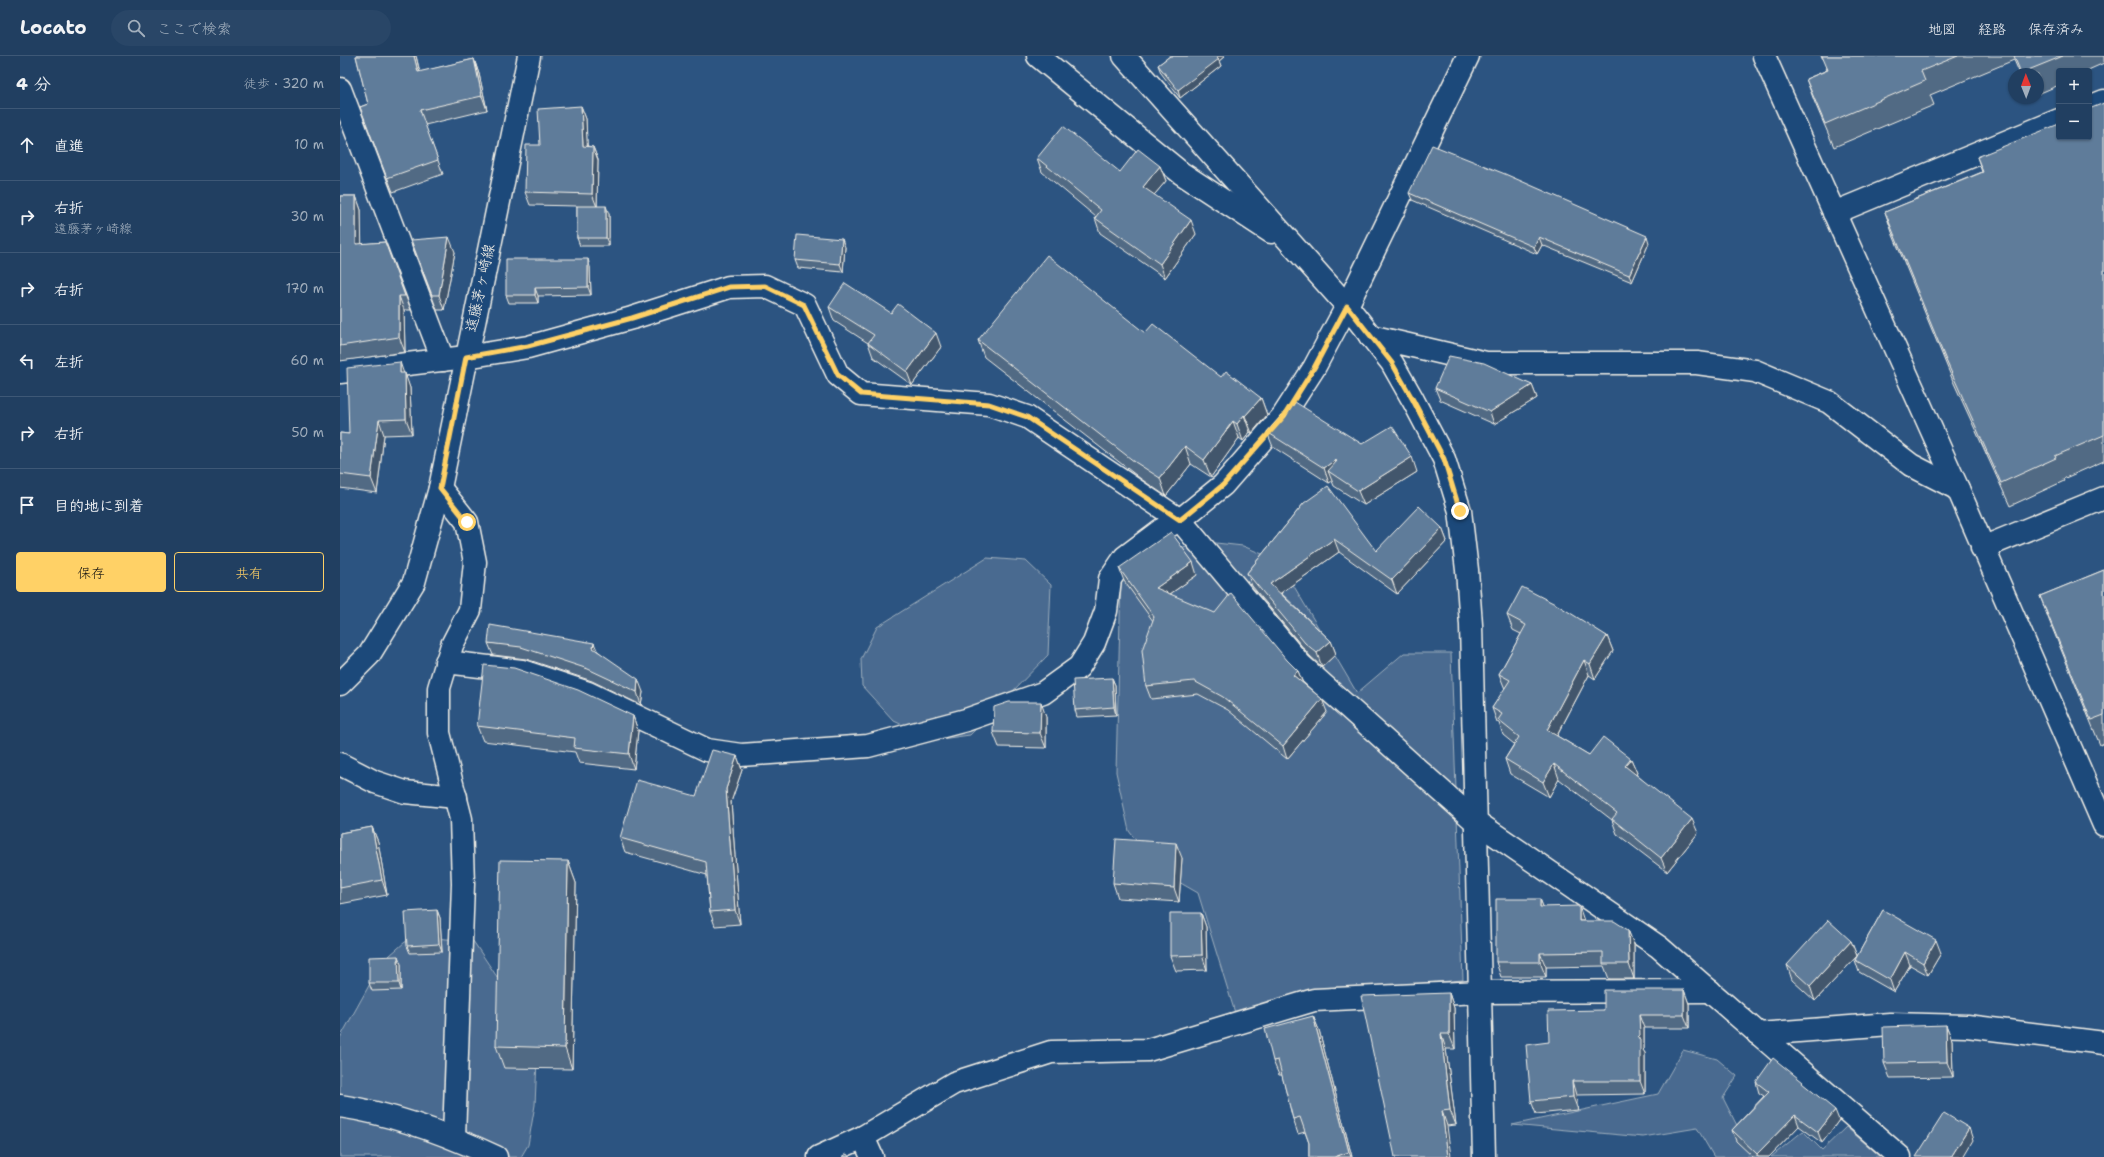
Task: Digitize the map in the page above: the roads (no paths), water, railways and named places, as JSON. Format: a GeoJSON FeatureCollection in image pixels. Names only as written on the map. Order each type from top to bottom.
{"type":"FeatureCollection","features":[{"type":"Feature","properties":{"kind":"street","name":"遠藤茅ヶ崎線"},"geometry":{"type":"LineString","coordinates":[[340,684],[370,655],[414,582],[440,488],[529,56]]}},
{"type":"Feature","properties":{"kind":"street"},"geometry":{"type":"LineString","coordinates":[[1038,56],[1181,173],[1295,248]]}},
{"type":"Feature","properties":{"kind":"street"},"geometry":{"type":"LineString","coordinates":[[1124,56],[1347,306],[1395,369],[1444,459],[1460,511],[1467,570],[1471,625],[1484,1157]]}},
{"type":"Feature","properties":{"kind":"street"},"geometry":{"type":"LineString","coordinates":[[446,662],[522,671],[588,693],[707,750],[741,755],[868,746],[966,720],[1043,693],[1079,667],[1094,643],[1106,611],[1110,579],[1125,557],[1161,530],[1180,520],[1223,485],[1284,416],[1314,368],[1347,306],[1468,56]]}},
{"type":"Feature","properties":{"kind":"street"},"geometry":{"type":"LineString","coordinates":[[1764,56],[1958,489],[1982,548],[2104,825]]}},
{"type":"Feature","properties":{"kind":"street"},"geometry":{"type":"LineString","coordinates":[[340,90],[443,360]]}},
{"type":"Feature","properties":{"kind":"street"},"geometry":{"type":"LineString","coordinates":[[2092,106],[2104,101]]}},
{"type":"Feature","properties":{"kind":"street"},"geometry":{"type":"LineString","coordinates":[[1834,213],[2056,121]]}},
{"type":"Feature","properties":{"kind":"street"},"geometry":{"type":"LineString","coordinates":[[340,372],[466,357],[528,346],[632,318],[729,287],[765,286],[804,305],[838,375],[861,394],[989,404],[1027,417],[1180,520],[1301,665],[1475,820],[1659,947],[1900,1157]]}},
{"type":"Feature","properties":{"kind":"street"},"geometry":{"type":"LineString","coordinates":[[1370,336],[1486,363],[1697,363],[1755,371],[1829,402],[1912,465],[1958,489]]}},
{"type":"Feature","properties":{"kind":"street"},"geometry":{"type":"LineString","coordinates":[[440,488],[467,522],[475,562],[470,610],[452,645],[439,688],[439,733],[461,819],[463,884],[454,1137]]}},
{"type":"Feature","properties":{"kind":"street"},"geometry":{"type":"LineString","coordinates":[[1982,548],[2104,498]]}},
{"type":"Feature","properties":{"kind":"street"},"geometry":{"type":"LineString","coordinates":[[340,764],[375,782],[405,792],[456,797]]}},
{"type":"Feature","properties":{"kind":"street"},"geometry":{"type":"LineString","coordinates":[[819,1157],[863,1137],[954,1083],[1051,1052],[1148,1050],[1314,1000],[1480,992],[1710,991]]}},
{"type":"Feature","properties":{"kind":"street"},"geometry":{"type":"LineString","coordinates":[[1758,1034],[1890,1024],[1967,1026],[2104,1043]]}},
{"type":"Feature","properties":{"kind":"street"},"geometry":{"type":"LineString","coordinates":[[340,1106],[360,1109],[454,1137],[496,1157]]}},
{"type":"Feature","properties":{"kind":"street"},"geometry":{"type":"LineString","coordinates":[[863,1137],[872,1157]]}}]}
